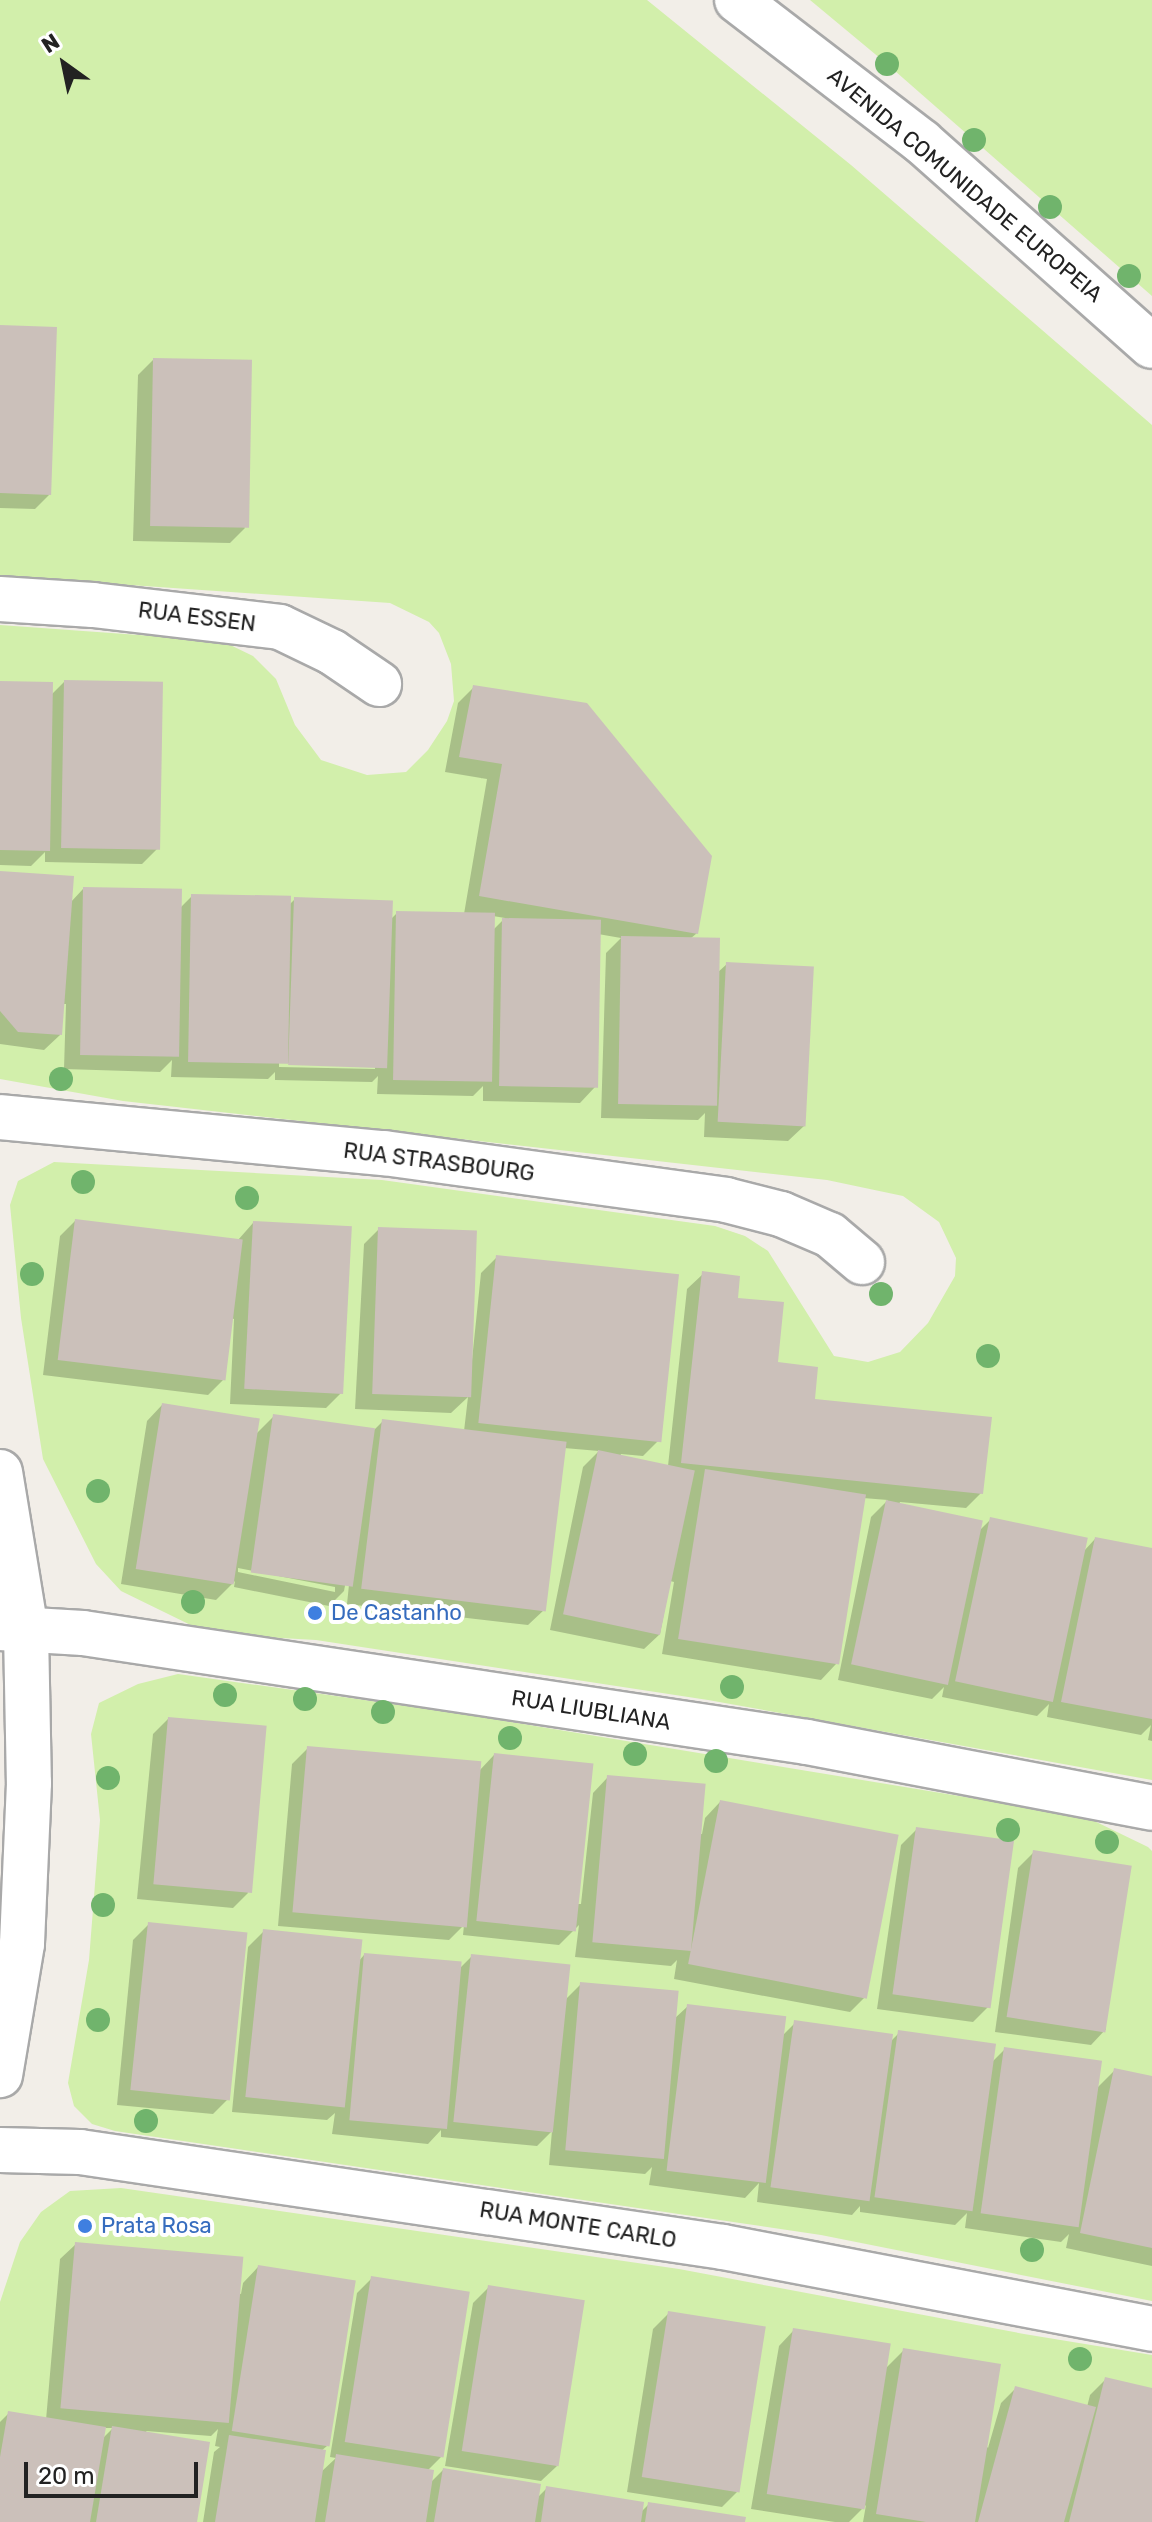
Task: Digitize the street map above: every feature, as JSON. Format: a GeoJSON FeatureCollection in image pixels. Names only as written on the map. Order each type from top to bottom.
{"type":"FeatureCollection","features":[{"type":"Feature","properties":{"kind":"street","name":"AVENIDA COMUNIDADE EUROPEIA"},"geometry":{"type":"LineString","coordinates":[[737,0],[922,142],[1152,346]]}},
{"type":"Feature","properties":{"kind":"street","name":"RUA ESSEN"},"geometry":{"type":"LineString","coordinates":[[0,599],[93,605],[280,627],[332,652],[379,684]]}},
{"type":"Feature","properties":{"kind":"street","name":"RUA STRASBOURG"},"geometry":{"type":"LineString","coordinates":[[0,1117],[384,1153],[726,1200],[781,1214],[830,1235],[862,1262]]}},
{"type":"Feature","properties":{"kind":"street"},"geometry":{"type":"LineString","coordinates":[[0,1472],[29,1783],[22,1944],[0,2075]]}},
{"type":"Feature","properties":{"kind":"street","name":"RUA LIUBLIANA"},"geometry":{"type":"LineString","coordinates":[[13,1629],[83,1633],[807,1742],[1152,1808]]}},
{"type":"Feature","properties":{"kind":"street","name":"RUA MONTE CARLO"},"geometry":{"type":"LineString","coordinates":[[0,2150],[80,2152],[723,2247],[1152,2329]]}},
{"type":"Feature","properties":{"kind":"green space"},"geometry":{"type":"Polygon","coordinates":[[[0,0],[647,0],[851,165],[1152,425],[1152,1780],[708,1700],[316,1640],[209,1634],[121,1591],[96,1564],[43,1459],[21,1318],[10,1205],[18,1181],[54,1162],[382,1180],[715,1226],[745,1236],[768,1251],[834,1356],[868,1362],[900,1352],[928,1323],[955,1276],[956,1258],[939,1222],[903,1196],[827,1180],[123,1101],[0,1079],[0,625],[222,641],[253,656],[276,679],[295,725],[321,760],[367,775],[406,772],[428,750],[447,721],[454,701],[451,664],[439,633],[429,622],[390,603],[0,576],[0,0]]]}},
{"type":"Feature","properties":{"kind":"green space"},"geometry":{"type":"Polygon","coordinates":[[[810,0],[1152,0],[1152,296],[887,64],[810,0]]]}},
{"type":"Feature","properties":{"kind":"green space"},"geometry":{"type":"Polygon","coordinates":[[[178,1674],[457,1713],[1086,1817],[1148,1847],[1152,1851],[1152,2301],[821,2235],[115,2131],[92,2124],[74,2106],[68,2083],[89,1960],[100,1820],[91,1734],[99,1703],[138,1684],[178,1674]]]}},
{"type":"Feature","properties":{"kind":"green space"},"geometry":{"type":"Polygon","coordinates":[[[121,2188],[679,2269],[1152,2355],[1152,2522],[0,2522],[0,2302],[20,2242],[41,2212],[70,2191],[121,2188]]]}},
{"type":"Feature","properties":{"kind":"building"},"geometry":{"type":"Polygon","coordinates":[[[0,325],[57,327],[51,495],[0,493],[0,325]]]}},
{"type":"Feature","properties":{"kind":"building"},"geometry":{"type":"Polygon","coordinates":[[[153,358],[252,360],[249,528],[150,526],[153,358]]]}},
{"type":"Feature","properties":{"kind":"building"},"geometry":{"type":"Polygon","coordinates":[[[64,680],[163,682],[160,850],[61,848],[64,680]]]}},
{"type":"Feature","properties":{"kind":"building"},"geometry":{"type":"Polygon","coordinates":[[[0,681],[53,682],[50,851],[0,850],[0,681]]]}},
{"type":"Feature","properties":{"kind":"building"},"geometry":{"type":"Polygon","coordinates":[[[473,685],[587,703],[712,856],[698,934],[479,896],[502,764],[459,757],[473,685]]]}},
{"type":"Feature","properties":{"kind":"building"},"geometry":{"type":"Polygon","coordinates":[[[0,871],[74,876],[62,1035],[18,1032],[0,1011],[0,871]]]}},
{"type":"Feature","properties":{"kind":"building"},"geometry":{"type":"Polygon","coordinates":[[[83,887],[182,889],[179,1057],[80,1055],[83,887]]]}},
{"type":"Feature","properties":{"kind":"building"},"geometry":{"type":"Polygon","coordinates":[[[191,894],[291,896],[288,1064],[188,1062],[191,894]]]}},
{"type":"Feature","properties":{"kind":"building"},"geometry":{"type":"Polygon","coordinates":[[[294,897],[393,900],[387,1068],[288,1065],[294,897]]]}},
{"type":"Feature","properties":{"kind":"building"},"geometry":{"type":"Polygon","coordinates":[[[396,911],[495,913],[492,1082],[393,1080],[396,911]]]}},
{"type":"Feature","properties":{"kind":"building"},"geometry":{"type":"Polygon","coordinates":[[[502,918],[601,920],[598,1088],[499,1086],[502,918]]]}},
{"type":"Feature","properties":{"kind":"building"},"geometry":{"type":"Polygon","coordinates":[[[621,936],[720,938],[717,1106],[618,1104],[621,936]]]}},
{"type":"Feature","properties":{"kind":"building"},"geometry":{"type":"Polygon","coordinates":[[[726,962],[814,967],[806,1126],[718,1122],[726,962]]]}},
{"type":"Feature","properties":{"kind":"building"},"geometry":{"type":"Polygon","coordinates":[[[75,1219],[243,1240],[225,1381],[58,1360],[75,1219]]]}},
{"type":"Feature","properties":{"kind":"building"},"geometry":{"type":"Polygon","coordinates":[[[253,1221],[352,1226],[343,1394],[244,1389],[253,1221]]]}},
{"type":"Feature","properties":{"kind":"building"},"geometry":{"type":"Polygon","coordinates":[[[378,1227],[477,1230],[471,1397],[372,1394],[378,1227]]]}},
{"type":"Feature","properties":{"kind":"building"},"geometry":{"type":"Polygon","coordinates":[[[496,1255],[679,1274],[661,1442],[478,1423],[496,1255]]]}},
{"type":"Feature","properties":{"kind":"building"},"geometry":{"type":"Polygon","coordinates":[[[702,1271],[740,1276],[738,1298],[784,1302],[778,1362],[818,1367],[815,1399],[992,1417],[983,1494],[681,1463],[702,1271]]]}},
{"type":"Feature","properties":{"kind":"building"},"geometry":{"type":"Polygon","coordinates":[[[162,1403],[260,1418],[234,1584],[136,1569],[162,1403]]]}},
{"type":"Feature","properties":{"kind":"building"},"geometry":{"type":"Polygon","coordinates":[[[273,1414],[375,1428],[353,1587],[251,1572],[273,1414]]]}},
{"type":"Feature","properties":{"kind":"building"},"geometry":{"type":"Polygon","coordinates":[[[382,1419],[567,1442],[546,1611],[361,1589],[382,1419]]]}},
{"type":"Feature","properties":{"kind":"building"},"geometry":{"type":"Polygon","coordinates":[[[598,1450],[695,1471],[660,1635],[563,1614],[598,1450]]]}},
{"type":"Feature","properties":{"kind":"building"},"geometry":{"type":"Polygon","coordinates":[[[705,1469],[866,1494],[839,1664],[678,1639],[705,1469]]]}},
{"type":"Feature","properties":{"kind":"building"},"geometry":{"type":"Polygon","coordinates":[[[886,1500],[983,1521],[948,1685],[851,1664],[886,1500]]]}},
{"type":"Feature","properties":{"kind":"building"},"geometry":{"type":"Polygon","coordinates":[[[990,1517],[1088,1538],[1053,1702],[955,1681],[990,1517]]]}},
{"type":"Feature","properties":{"kind":"building"},"geometry":{"type":"Polygon","coordinates":[[[1095,1537],[1152,1548],[1152,1719],[1061,1702],[1095,1537]]]}},
{"type":"Feature","properties":{"kind":"building"},"geometry":{"type":"Polygon","coordinates":[[[168,1717],[267,1726],[252,1893],[153,1884],[168,1717]]]}},
{"type":"Feature","properties":{"kind":"building"},"geometry":{"type":"Polygon","coordinates":[[[307,1746],[481,1761],[467,1928],[292,1912],[307,1746]]]}},
{"type":"Feature","properties":{"kind":"building"},"geometry":{"type":"Polygon","coordinates":[[[494,1753],[593,1763],[576,1932],[476,1921],[494,1753]]]}},
{"type":"Feature","properties":{"kind":"building"},"geometry":{"type":"Polygon","coordinates":[[[607,1775],[706,1784],[691,1951],[592,1942],[607,1775]]]}},
{"type":"Feature","properties":{"kind":"building"},"geometry":{"type":"Polygon","coordinates":[[[720,1800],[899,1835],[867,1999],[688,1964],[720,1800]]]}},
{"type":"Feature","properties":{"kind":"building"},"geometry":{"type":"Polygon","coordinates":[[[916,1827],[1014,1841],[991,2008],[892,1994],[916,1827]]]}},
{"type":"Feature","properties":{"kind":"building"},"geometry":{"type":"Polygon","coordinates":[[[1033,1850],[1132,1866],[1105,2033],[1007,2017],[1033,1850]]]}},
{"type":"Feature","properties":{"kind":"building"},"geometry":{"type":"Polygon","coordinates":[[[148,1922],[247,1932],[230,2101],[130,2090],[148,1922]]]}},
{"type":"Feature","properties":{"kind":"building"},"geometry":{"type":"Polygon","coordinates":[[[263,1929],[362,1939],[345,2108],[245,2097],[263,1929]]]}},
{"type":"Feature","properties":{"kind":"building"},"geometry":{"type":"Polygon","coordinates":[[[364,1953],[462,1962],[447,2129],[349,2120],[364,1953]]]}},
{"type":"Feature","properties":{"kind":"building"},"geometry":{"type":"Polygon","coordinates":[[[471,1954],[570,1964],[553,2133],[453,2122],[471,1954]]]}},
{"type":"Feature","properties":{"kind":"building"},"geometry":{"type":"Polygon","coordinates":[[[580,1982],[679,1991],[664,2159],[565,2150],[580,1982]]]}},
{"type":"Feature","properties":{"kind":"building"},"geometry":{"type":"Polygon","coordinates":[[[687,2004],[786,2016],[766,2183],[667,2171],[687,2004]]]}},
{"type":"Feature","properties":{"kind":"building"},"geometry":{"type":"Polygon","coordinates":[[[794,2020],[893,2034],[870,2201],[770,2187],[794,2020]]]}},
{"type":"Feature","properties":{"kind":"building"},"geometry":{"type":"Polygon","coordinates":[[[898,2030],[996,2044],[973,2211],[874,2197],[898,2030]]]}},
{"type":"Feature","properties":{"kind":"building"},"geometry":{"type":"Polygon","coordinates":[[[1004,2047],[1102,2061],[1079,2227],[981,2213],[1004,2047]]]}},
{"type":"Feature","properties":{"kind":"building"},"geometry":{"type":"Polygon","coordinates":[[[1114,2068],[1152,2076],[1152,2248],[1080,2233],[1114,2068]]]}},
{"type":"Feature","properties":{"kind":"building"},"geometry":{"type":"Polygon","coordinates":[[[75,2242],[243,2257],[229,2423],[60,2408],[75,2242]]]}},
{"type":"Feature","properties":{"kind":"building"},"geometry":{"type":"Polygon","coordinates":[[[258,2265],[356,2280],[330,2446],[232,2431],[258,2265]]]}},
{"type":"Feature","properties":{"kind":"building"},"geometry":{"type":"Polygon","coordinates":[[[371,2276],[470,2292],[443,2458],[345,2442],[371,2276]]]}},
{"type":"Feature","properties":{"kind":"building"},"geometry":{"type":"Polygon","coordinates":[[[488,2285],[585,2300],[559,2466],[462,2451],[488,2285]]]}},
{"type":"Feature","properties":{"kind":"building"},"geometry":{"type":"Polygon","coordinates":[[[668,2311],[766,2326],[740,2492],[642,2477],[668,2311]]]}},
{"type":"Feature","properties":{"kind":"building"},"geometry":{"type":"Polygon","coordinates":[[[793,2328],[891,2343],[865,2509],[767,2494],[793,2328]]]}},
{"type":"Feature","properties":{"kind":"building"},"geometry":{"type":"Polygon","coordinates":[[[903,2348],[1001,2364],[975,2522],[926,2522],[876,2514],[903,2348]]]}},
{"type":"Feature","properties":{"kind":"building"},"geometry":{"type":"Polygon","coordinates":[[[1105,2377],[1152,2388],[1152,2522],[1069,2522],[1105,2377]]]}},
{"type":"Feature","properties":{"kind":"building"},"geometry":{"type":"Polygon","coordinates":[[[1015,2386],[1096,2407],[1064,2522],[978,2522],[1015,2386]]]}},
{"type":"Feature","properties":{"kind":"building"},"geometry":{"type":"Polygon","coordinates":[[[8,2411],[106,2427],[90,2522],[0,2522],[0,2457],[8,2411]]]}},
{"type":"Feature","properties":{"kind":"building"},"geometry":{"type":"Polygon","coordinates":[[[112,2426],[210,2442],[197,2522],[96,2522],[112,2426]]]}},
{"type":"Feature","properties":{"kind":"building"},"geometry":{"type":"Polygon","coordinates":[[[229,2435],[326,2450],[315,2522],[215,2522],[229,2435]]]}},
{"type":"Feature","properties":{"kind":"building"},"geometry":{"type":"Polygon","coordinates":[[[336,2454],[434,2470],[426,2522],[325,2522],[336,2454]]]}},
{"type":"Feature","properties":{"kind":"building"},"geometry":{"type":"Polygon","coordinates":[[[443,2468],[541,2484],[535,2522],[434,2522],[443,2468]]]}},
{"type":"Feature","properties":{"kind":"building"},"geometry":{"type":"Polygon","coordinates":[[[546,2486],[644,2502],[641,2522],[541,2522],[546,2486]]]}},
{"type":"Feature","properties":{"kind":"building"},"geometry":{"type":"Polygon","coordinates":[[[648,2502],[746,2517],[745,2522],[645,2522],[648,2502]]]}},
{"type":"Feature","properties":{"kind":"place","name":"De Castanho"},"geometry":{"type":"Point","coordinates":[315,1613]}},
{"type":"Feature","properties":{"kind":"place","name":"Prata Rosa"},"geometry":{"type":"Point","coordinates":[85,2226]}}]}
